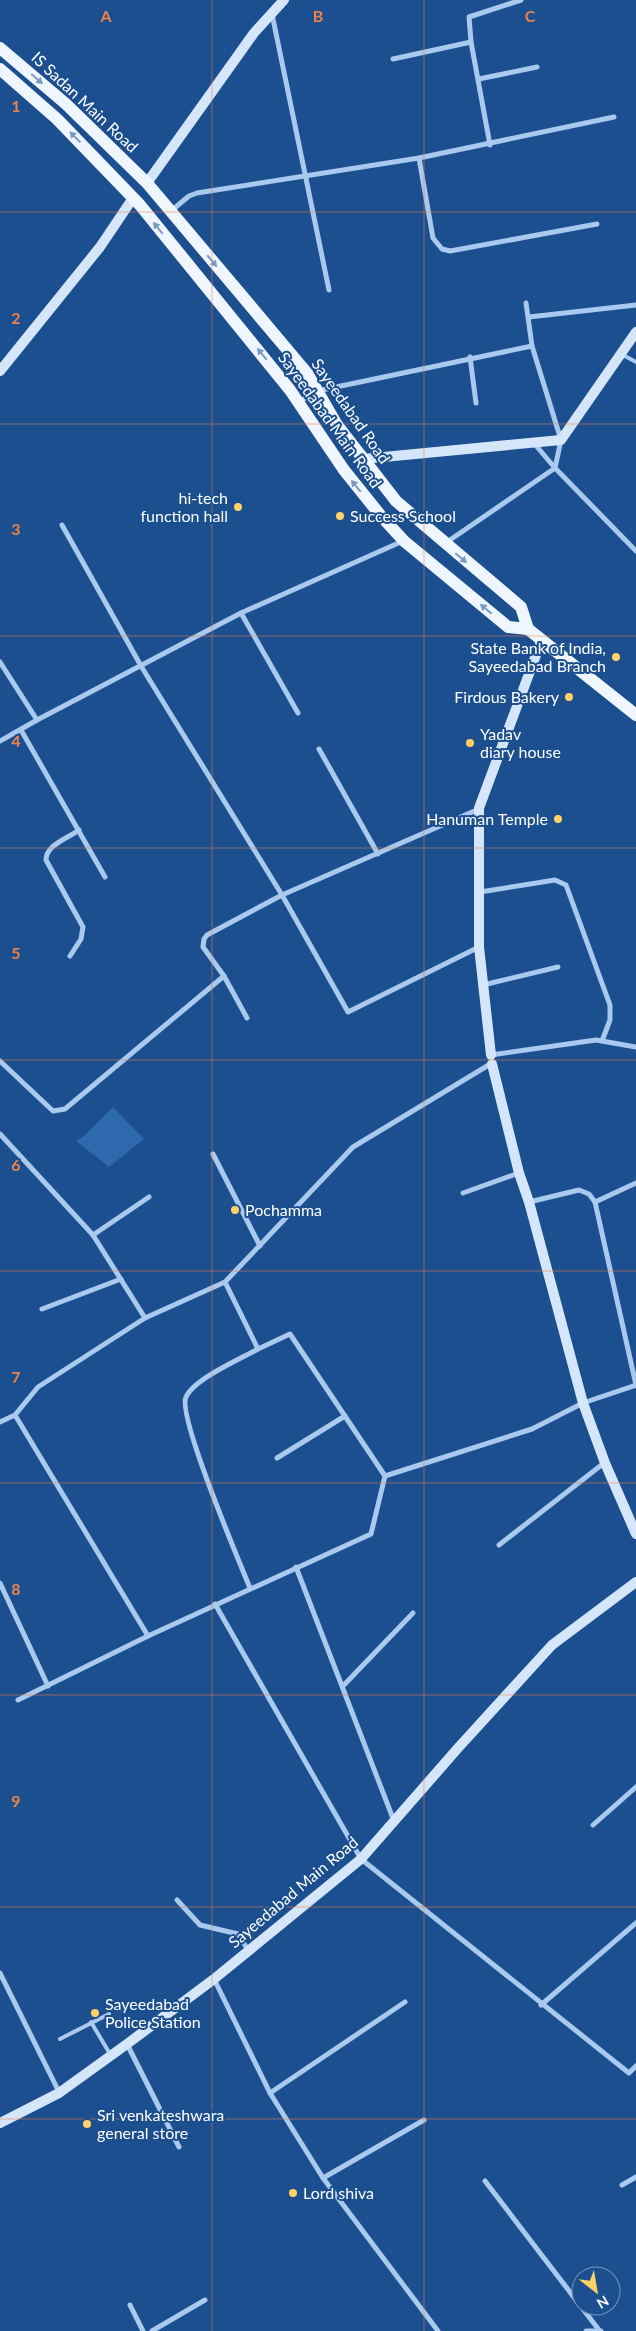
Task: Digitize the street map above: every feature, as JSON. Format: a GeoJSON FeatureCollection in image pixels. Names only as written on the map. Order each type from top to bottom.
{"type":"FeatureCollection","features":[{"type":"Feature","properties":{"kind":"main road"},"geometry":{"type":"LineString","coordinates":[[147,183],[254,33],[284,0]]}},
{"type":"Feature","properties":{"kind":"main road","name":"IS Sadan Main Road"},"geometry":{"type":"LineString","coordinates":[[0,48],[66,104],[147,183]]}},
{"type":"Feature","properties":{"kind":"main road","name":"IS Sadan Main Road"},"geometry":{"type":"LineString","coordinates":[[0,70],[57,119],[133,198]]}},
{"type":"Feature","properties":{"kind":"main road"},"geometry":{"type":"LineString","coordinates":[[92,154],[96,156],[106,154],[108,144],[105,140]]}},
{"type":"Feature","properties":{"kind":"main road","name":"Sayeedabad Road"},"geometry":{"type":"LineString","coordinates":[[147,183],[307,373],[337,425],[396,501],[521,607],[528,629]]}},
{"type":"Feature","properties":{"kind":"main road"},"geometry":{"type":"LineString","coordinates":[[0,371],[100,247],[133,198]]}},
{"type":"Feature","properties":{"kind":"main road","name":"Sayeedabad Main Road"},"geometry":{"type":"LineString","coordinates":[[133,198],[263,355],[299,402],[344,470],[404,541],[508,628],[528,629]]}},
{"type":"Feature","properties":{"kind":"main road"},"geometry":{"type":"LineString","coordinates":[[362,459],[561,440],[636,332]]}},
{"type":"Feature","properties":{"kind":"main road"},"geometry":{"type":"LineString","coordinates":[[528,629],[636,715]]}},
{"type":"Feature","properties":{"kind":"main road"},"geometry":{"type":"LineString","coordinates":[[542,639],[479,808],[479,947],[482,985],[491,1060],[519,1173],[529,1202],[583,1403],[605,1463],[636,1534]]}},
{"type":"Feature","properties":{"kind":"main road","name":"Sayeedabad Main Road"},"geometry":{"type":"LineString","coordinates":[[0,2123],[59,2093],[111,2056],[214,1979],[361,1859],[552,1645],[635,1583]]}},
{"type":"Feature","properties":{"kind":"street"},"geometry":{"type":"LineString","coordinates":[[490,145],[471,42],[469,17],[521,0]]}},
{"type":"Feature","properties":{"kind":"street"},"geometry":{"type":"LineString","coordinates":[[272,14],[329,290]]}},
{"type":"Feature","properties":{"kind":"street"},"geometry":{"type":"LineString","coordinates":[[394,59],[471,42]]}},
{"type":"Feature","properties":{"kind":"street"},"geometry":{"type":"LineString","coordinates":[[479,79],[537,67]]}},
{"type":"Feature","properties":{"kind":"street"},"geometry":{"type":"LineString","coordinates":[[171,211],[189,196],[197,193],[304,174],[419,158],[490,145],[614,117]]}},
{"type":"Feature","properties":{"kind":"street"},"geometry":{"type":"LineString","coordinates":[[419,158],[433,238],[442,249],[450,250],[597,224]]}},
{"type":"Feature","properties":{"kind":"street"},"geometry":{"type":"LineString","coordinates":[[445,544],[555,468],[561,440],[532,346],[526,303]]}},
{"type":"Feature","properties":{"kind":"street"},"geometry":{"type":"LineString","coordinates":[[529,317],[636,305]]}},
{"type":"Feature","properties":{"kind":"street"},"geometry":{"type":"LineString","coordinates":[[299,402],[317,391],[470,357],[532,346]]}},
{"type":"Feature","properties":{"kind":"street"},"geometry":{"type":"LineString","coordinates":[[470,357],[476,403]]}},
{"type":"Feature","properties":{"kind":"street"},"geometry":{"type":"LineString","coordinates":[[532,442],[636,550]]}},
{"type":"Feature","properties":{"kind":"street"},"geometry":{"type":"LineString","coordinates":[[62,525],[141,666],[282,895],[348,1012],[479,947]]}},
{"type":"Feature","properties":{"kind":"street"},"geometry":{"type":"LineString","coordinates":[[0,741],[36,720],[241,614],[404,541]]}},
{"type":"Feature","properties":{"kind":"street"},"geometry":{"type":"LineString","coordinates":[[241,614],[298,712]]}},
{"type":"Feature","properties":{"kind":"street"},"geometry":{"type":"LineString","coordinates":[[0,662],[36,720]]}},
{"type":"Feature","properties":{"kind":"street"},"geometry":{"type":"LineString","coordinates":[[21,730],[105,877]]}},
{"type":"Feature","properties":{"kind":"street"},"geometry":{"type":"LineString","coordinates":[[319,749],[378,854]]}},
{"type":"Feature","properties":{"kind":"street"},"geometry":{"type":"LineString","coordinates":[[247,1018],[224,976],[203,947],[204,938],[282,895],[479,808]]}},
{"type":"Feature","properties":{"kind":"street"},"geometry":{"type":"LineString","coordinates":[[70,956],[81,939],[83,927],[46,860],[46,856],[50,849],[79,830]]}},
{"type":"Feature","properties":{"kind":"street"},"geometry":{"type":"LineString","coordinates":[[480,892],[555,880],[566,886],[610,1005],[610,1020],[602,1041]]}},
{"type":"Feature","properties":{"kind":"street"},"geometry":{"type":"LineString","coordinates":[[482,985],[558,967]]}},
{"type":"Feature","properties":{"kind":"street"},"geometry":{"type":"LineString","coordinates":[[0,1061],[53,1111],[65,1109],[224,976]]}},
{"type":"Feature","properties":{"kind":"street"},"geometry":{"type":"LineString","coordinates":[[0,1422],[15,1415],[38,1387],[145,1318],[226,1282],[353,1147],[491,1060],[596,1040],[636,1047]]}},
{"type":"Feature","properties":{"kind":"street"},"geometry":{"type":"LineString","coordinates":[[0,1134],[93,1235],[145,1318]]}},
{"type":"Feature","properties":{"kind":"street"},"geometry":{"type":"LineString","coordinates":[[213,1154],[260,1246]]}},
{"type":"Feature","properties":{"kind":"street"},"geometry":{"type":"LineString","coordinates":[[463,1193],[519,1173]]}},
{"type":"Feature","properties":{"kind":"street"},"geometry":{"type":"LineString","coordinates":[[595,1202],[636,1183]]}},
{"type":"Feature","properties":{"kind":"street"},"geometry":{"type":"LineString","coordinates":[[384,1476],[532,1428],[583,1403],[636,1385],[595,1202],[589,1194],[579,1190],[529,1202]]}},
{"type":"Feature","properties":{"kind":"street"},"geometry":{"type":"LineString","coordinates":[[93,1235],[149,1197]]}},
{"type":"Feature","properties":{"kind":"street"},"geometry":{"type":"LineString","coordinates":[[42,1309],[121,1279]]}},
{"type":"Feature","properties":{"kind":"street"},"geometry":{"type":"LineString","coordinates":[[226,1282],[258,1349]]}},
{"type":"Feature","properties":{"kind":"street"},"geometry":{"type":"LineString","coordinates":[[18,1700],[215,1604],[371,1534],[384,1476],[290,1334],[258,1349],[198,1384],[186,1396],[183,1406],[192,1436],[250,1588]]}},
{"type":"Feature","properties":{"kind":"street"},"geometry":{"type":"LineString","coordinates":[[15,1415],[148,1636]]}},
{"type":"Feature","properties":{"kind":"street"},"geometry":{"type":"LineString","coordinates":[[277,1458],[345,1416]]}},
{"type":"Feature","properties":{"kind":"street"},"geometry":{"type":"LineString","coordinates":[[499,1545],[605,1463]]}},
{"type":"Feature","properties":{"kind":"street"},"geometry":{"type":"LineString","coordinates":[[296,1567],[394,1822]]}},
{"type":"Feature","properties":{"kind":"street"},"geometry":{"type":"LineString","coordinates":[[0,1583],[48,1686]]}},
{"type":"Feature","properties":{"kind":"street"},"geometry":{"type":"LineString","coordinates":[[215,1604],[361,1859],[629,2073],[636,2066]]}},
{"type":"Feature","properties":{"kind":"street"},"geometry":{"type":"LineString","coordinates":[[343,1686],[413,1613]]}},
{"type":"Feature","properties":{"kind":"street"},"geometry":{"type":"LineString","coordinates":[[593,1825],[636,1787]]}},
{"type":"Feature","properties":{"kind":"street"},"geometry":{"type":"LineString","coordinates":[[177,1900],[200,1925],[238,1934],[248,1950]]}},
{"type":"Feature","properties":{"kind":"street"},"geometry":{"type":"LineString","coordinates":[[541,2004],[636,1923]]}},
{"type":"Feature","properties":{"kind":"street"},"geometry":{"type":"LineString","coordinates":[[0,1973],[59,2093]]}},
{"type":"Feature","properties":{"kind":"street"},"geometry":{"type":"LineString","coordinates":[[214,1979],[270,2093],[323,2178],[438,2331]]}},
{"type":"Feature","properties":{"kind":"street"},"geometry":{"type":"LineString","coordinates":[[270,2093],[405,2002]]}},
{"type":"Feature","properties":{"kind":"street"},"geometry":{"type":"LineString","coordinates":[[127,2044],[179,2147]]}},
{"type":"Feature","properties":{"kind":"street"},"geometry":{"type":"LineString","coordinates":[[323,2178],[424,2120]]}},
{"type":"Feature","properties":{"kind":"street"},"geometry":{"type":"LineString","coordinates":[[622,2185],[636,2177]]}},
{"type":"Feature","properties":{"kind":"street"},"geometry":{"type":"LineString","coordinates":[[485,2181],[600,2330]]}},
{"type":"Feature","properties":{"kind":"street"},"geometry":{"type":"LineString","coordinates":[[152,2331],[205,2300]]}},
{"type":"Feature","properties":{"kind":"street"},"geometry":{"type":"LineString","coordinates":[[130,2304],[143,2331]]}},
{"type":"Feature","properties":{"kind":"street"},"geometry":{"type":"LineString","coordinates":[[586,2331],[600,2330]]}},
{"type":"Feature","properties":{"kind":"lane"},"geometry":{"type":"LineString","coordinates":[[621,354],[636,362]]}},
{"type":"Feature","properties":{"kind":"lane"},"geometry":{"type":"LineString","coordinates":[[60,2039],[109,2014]]}},
{"type":"Feature","properties":{"kind":"lane"},"geometry":{"type":"LineString","coordinates":[[91,2022],[111,2056]]}},
{"type":"Feature","properties":{"kind":"shaded area"},"geometry":{"type":"Polygon","coordinates":[[[113,1107],[144,1139],[109,1167],[76,1141],[84,1136],[113,1107]]]}},
{"type":"Feature","properties":{"kind":"place","name":"hi-tech function hall"},"geometry":{"type":"Point","coordinates":[238,507]}},
{"type":"Feature","properties":{"kind":"place","name":"Success School"},"geometry":{"type":"Point","coordinates":[340,516]}},
{"type":"Feature","properties":{"kind":"place","name":"State Bank of India, Sayeedabad Branch"},"geometry":{"type":"Point","coordinates":[616,657]}},
{"type":"Feature","properties":{"kind":"place","name":"Firdous Bakery"},"geometry":{"type":"Point","coordinates":[569,697]}},
{"type":"Feature","properties":{"kind":"place","name":"Yadav diary house"},"geometry":{"type":"Point","coordinates":[470,743]}},
{"type":"Feature","properties":{"kind":"place","name":"Hanuman Temple"},"geometry":{"type":"Point","coordinates":[558,819]}},
{"type":"Feature","properties":{"kind":"place","name":"Pochamma"},"geometry":{"type":"Point","coordinates":[235,1210]}},
{"type":"Feature","properties":{"kind":"place","name":"Sayeedabad Police Station"},"geometry":{"type":"Point","coordinates":[95,2013]}},
{"type":"Feature","properties":{"kind":"place","name":"Sri venkateshwara general store"},"geometry":{"type":"Point","coordinates":[87,2124]}},
{"type":"Feature","properties":{"kind":"place","name":"Lord shiva"},"geometry":{"type":"Point","coordinates":[293,2193]}}]}
